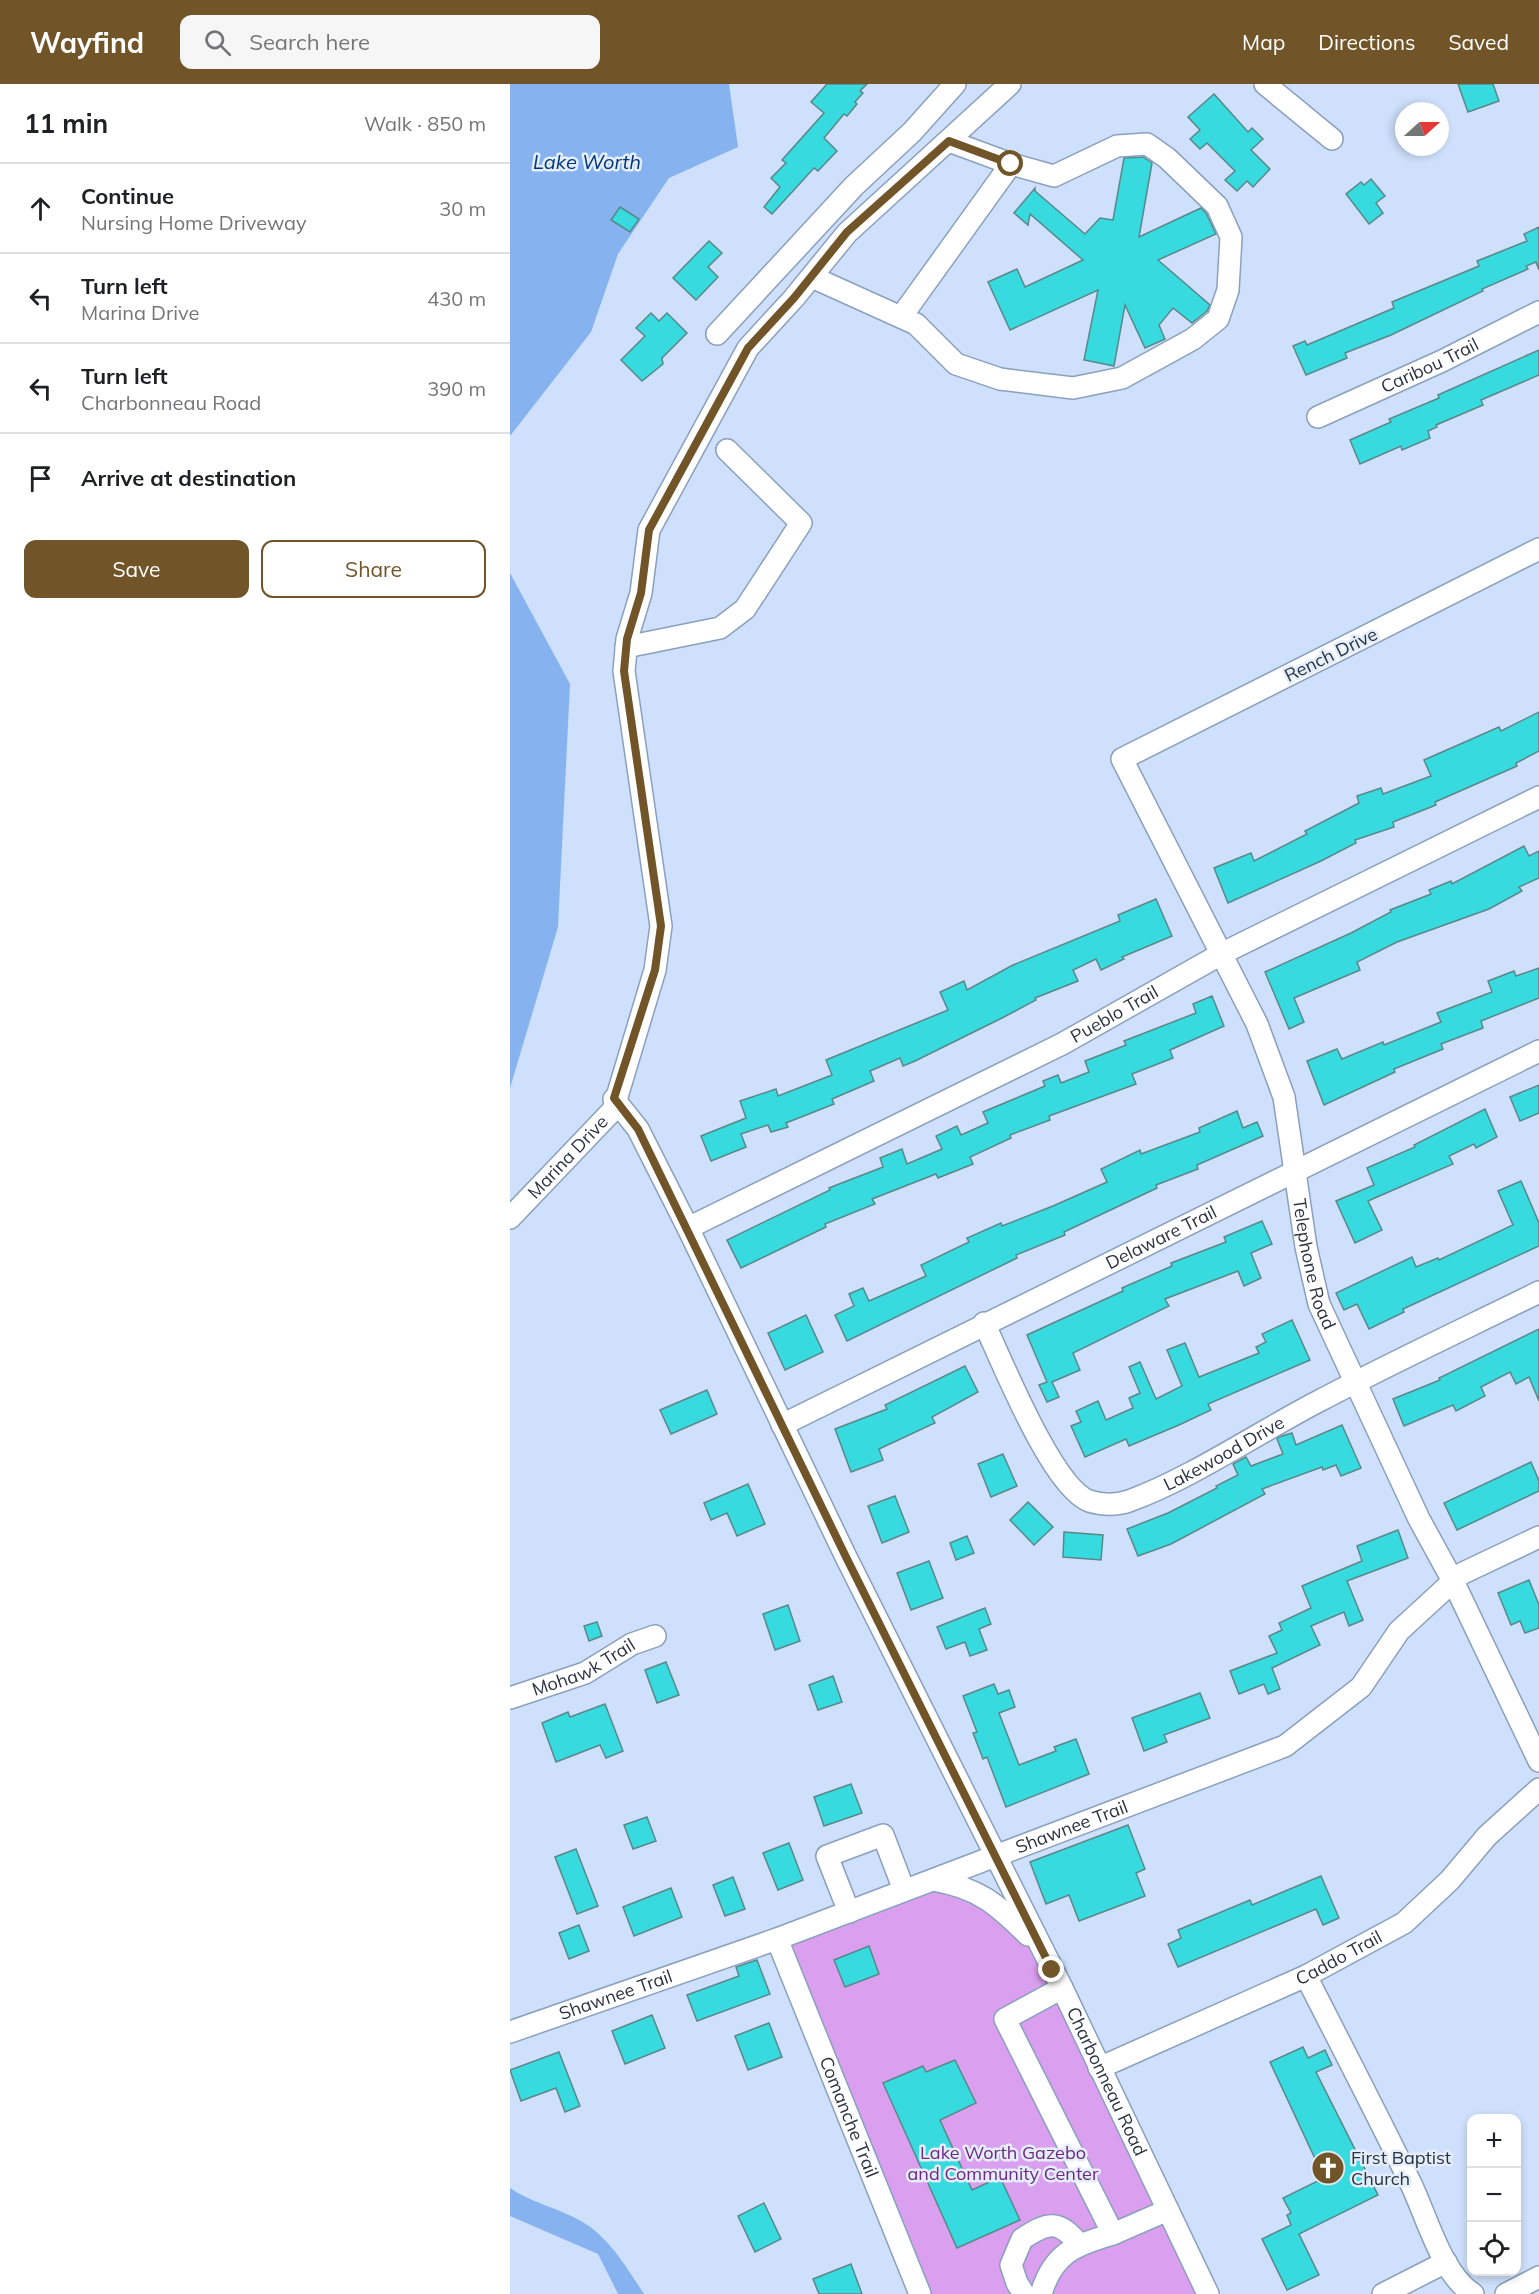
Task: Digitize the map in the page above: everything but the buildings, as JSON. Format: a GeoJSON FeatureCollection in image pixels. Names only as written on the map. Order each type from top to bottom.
{"type":"FeatureCollection","features":[{"type":"Feature","properties":{"kind":"street"},"geometry":{"type":"LineString","coordinates":[[717,334],[854,186],[912,132],[955,84]]}},
{"type":"Feature","properties":{"kind":"street","name":"Marina Drive"},"geometry":{"type":"LineString","coordinates":[[510,1218],[613,1110],[614,1098],[655,970],[661,926],[625,682],[626,647],[641,593],[649,530],[748,348],[812,277],[847,232],[1010,84]]}},
{"type":"Feature","properties":{"kind":"street"},"geometry":{"type":"LineString","coordinates":[[1265,84],[1332,139]]}},
{"type":"Feature","properties":{"kind":"street"},"geometry":{"type":"LineString","coordinates":[[812,277],[916,324],[956,364],[1000,379],[1073,388],[1122,378],[1193,339],[1218,319],[1228,290],[1230,237],[1217,206],[1167,158],[1147,144],[1117,146],[1054,176],[1011,164],[949,141]]}},
{"type":"Feature","properties":{"kind":"street"},"geometry":{"type":"LineString","coordinates":[[901,316],[1011,164]]}},
{"type":"Feature","properties":{"kind":"street","name":"Caribou Trail"},"geometry":{"type":"LineString","coordinates":[[1318,417],[1442,361],[1539,312]]}},
{"type":"Feature","properties":{"kind":"street"},"geometry":{"type":"LineString","coordinates":[[626,647],[720,628],[745,609],[801,523],[727,450]]}},
{"type":"Feature","properties":{"kind":"street","name":"Rench Drive"},"geometry":{"type":"LineString","coordinates":[[1122,759],[1539,549]]}},
{"type":"Feature","properties":{"kind":"street","name":"Telephone Road"},"geometry":{"type":"LineString","coordinates":[[1122,759],[1222,953],[1274,1064],[1284,1097],[1293,1171],[1306,1247],[1319,1304],[1358,1382],[1419,1519],[1453,1581],[1539,1761]]}},
{"type":"Feature","properties":{"kind":"street","name":"Pueblo Trail"},"geometry":{"type":"LineString","coordinates":[[688,1228],[1062,1044],[1222,953],[1539,797]]}},
{"type":"Feature","properties":{"kind":"street","name":"Delaware Trail"},"geometry":{"type":"LineString","coordinates":[[782,1425],[984,1323],[1539,1051]]}},
{"type":"Feature","properties":{"kind":"street","name":"Charbonneau Road"},"geometry":{"type":"LineString","coordinates":[[614,1098],[638,1129],[688,1228],[994,1856],[1062,1988],[1208,2294]]}},
{"type":"Feature","properties":{"kind":"street","name":"Lakewood Drive"},"geometry":{"type":"LineString","coordinates":[[984,1323],[1047,1455],[1075,1491],[1088,1500],[1109,1504],[1128,1501],[1183,1475],[1358,1382],[1539,1292]]}},
{"type":"Feature","properties":{"kind":"street","name":"Shawnee Trail"},"geometry":{"type":"LineString","coordinates":[[510,2032],[777,1939],[1285,1746],[1361,1687],[1399,1631],[1461,1574],[1539,1536]]}},
{"type":"Feature","properties":{"kind":"street","name":"Mohawk Trail"},"geometry":{"type":"LineString","coordinates":[[510,1698],[585,1673],[633,1644],[655,1636]]}},
{"type":"Feature","properties":{"kind":"street","name":"Caddo Trail"},"geometry":{"type":"LineString","coordinates":[[1099,2068],[1306,1976],[1404,1923],[1450,1880],[1487,1836],[1539,1789]]}},
{"type":"Feature","properties":{"kind":"street"},"geometry":{"type":"LineString","coordinates":[[849,1912],[827,1856],[883,1835],[904,1890]]}},
{"type":"Feature","properties":{"kind":"street"},"geometry":{"type":"LineString","coordinates":[[932,1880],[962,1885],[999,1906],[1042,1950]]}},
{"type":"Feature","properties":{"kind":"street","name":"Comanche Trail"},"geometry":{"type":"LineString","coordinates":[[777,1939],[920,2294]]}},
{"type":"Feature","properties":{"kind":"street"},"geometry":{"type":"LineString","coordinates":[[1306,1976],[1412,2186],[1446,2262],[1466,2289],[1473,2294]]}},
{"type":"Feature","properties":{"kind":"street"},"geometry":{"type":"LineString","coordinates":[[1062,1988],[1005,2019],[1113,2234]]}},
{"type":"Feature","properties":{"kind":"street"},"geometry":{"type":"LineString","coordinates":[[1041,2294],[1046,2276],[1060,2256],[1079,2244],[1113,2234],[1168,2210]]}},
{"type":"Feature","properties":{"kind":"street"},"geometry":{"type":"LineString","coordinates":[[1024,2294],[1017,2283],[1011,2265],[1022,2239],[1048,2225],[1057,2225],[1068,2231],[1079,2244]]}},
{"type":"Feature","properties":{"kind":"street"},"geometry":{"type":"LineString","coordinates":[[1383,2294],[1446,2262]]}},
{"type":"Feature","properties":{"kind":"street"},"geometry":{"type":"LineString","coordinates":[[1506,2294],[1539,2277]]}},
{"type":"Feature","properties":{"kind":"green space","name":"Lake Worth Gazebo and Community Center"},"geometry":{"type":"Polygon","coordinates":[[[932,1879],[1019,1927],[1208,2294],[918,2294],[777,1939],[932,1879]]]}},
{"type":"Feature","properties":{"kind":"water","name":"Lake Worth"},"geometry":{"type":"Polygon","coordinates":[[[510,84],[729,84],[738,147],[669,178],[618,254],[591,332],[510,436],[510,84]]]}},
{"type":"Feature","properties":{"kind":"water"},"geometry":{"type":"Polygon","coordinates":[[[510,573],[570,684],[558,927],[510,1088],[510,573]]]}},
{"type":"Feature","properties":{"kind":"water"},"geometry":{"type":"Polygon","coordinates":[[[510,2188],[527,2198],[572,2216],[591,2228],[609,2244],[644,2294],[618,2294],[598,2254],[510,2216],[510,2188]]]}},
{"type":"Feature","properties":{"kind":"place","name":"First Baptist Church"},"geometry":{"type":"Point","coordinates":[1328,2168]}},
{"type":"Feature","properties":{"kind":"route"},"geometry":{"type":"LineString","coordinates":[[1011,164],[949,141],[847,232],[794,298],[748,348],[649,530],[641,593],[627,639],[624,671],[661,926],[655,970],[614,1098],[638,1129],[688,1228],[846,1557],[1052,1970]]}}]}
